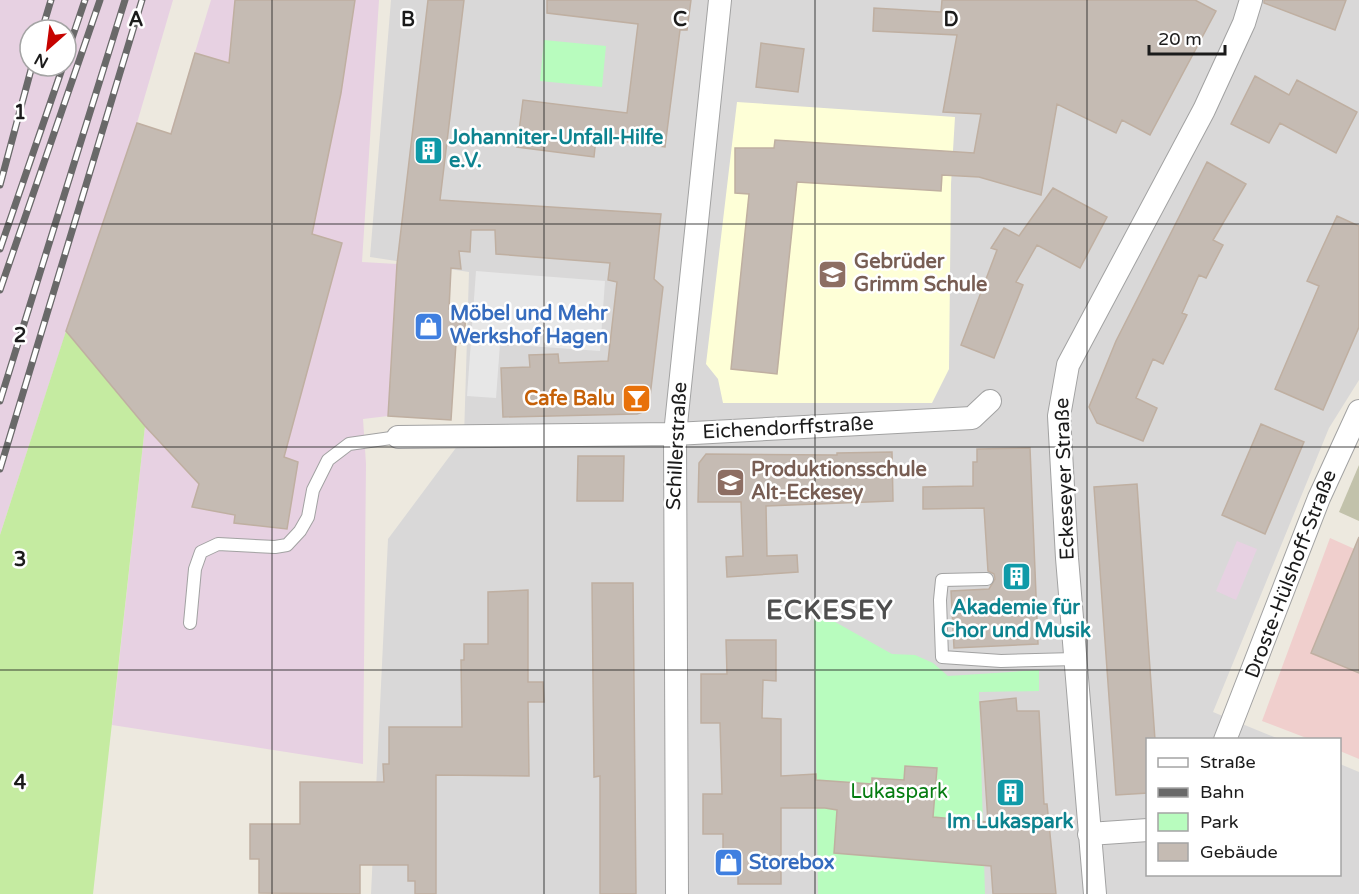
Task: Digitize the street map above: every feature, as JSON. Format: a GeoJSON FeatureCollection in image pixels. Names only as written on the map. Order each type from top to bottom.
{"type":"FeatureCollection","features":[{"type":"Feature","properties":{"kind":"street","name":"Schillerstraße"},"geometry":{"type":"LineString","coordinates":[[677,894],[675,434],[720,0]]}},
{"type":"Feature","properties":{"kind":"street","name":"Eckeseyer Straße"},"geometry":{"type":"LineString","coordinates":[[1095,894],[1075,659],[1059,416],[1068,365],[1204,110],[1244,23],[1251,0]]}},
{"type":"Feature","properties":{"kind":"street","name":"Eichendorffstraße"},"geometry":{"type":"LineString","coordinates":[[398,437],[675,434],[972,418],[990,401]]}},
{"type":"Feature","properties":{"kind":"street","name":"Droste-Hülshoff-Straße"},"geometry":{"type":"LineString","coordinates":[[1226,738],[1319,498],[1359,411]]}},
{"type":"Feature","properties":{"kind":"street"},"geometry":{"type":"LineString","coordinates":[[1089,834],[1146,830]]}},
{"type":"Feature","properties":{"kind":"lane"},"geometry":{"type":"LineString","coordinates":[[190,623],[195,570],[201,552],[218,544],[276,547],[287,545],[300,531],[308,517],[313,490],[328,460],[350,444],[398,437]]}},
{"type":"Feature","properties":{"kind":"lane"},"geometry":{"type":"LineString","coordinates":[[987,579],[942,580],[940,600],[942,657],[1001,661],[1075,659]]}},
{"type":"Feature","properties":{"kind":"shaded area"},"geometry":{"type":"Polygon","coordinates":[[[0,0],[173,0],[137,123],[170,134],[211,0],[379,0],[362,262],[397,264],[388,416],[363,419],[366,464],[363,764],[112,725],[145,426],[66,332],[0,535],[0,0]]]}},
{"type":"Feature","properties":{"kind":"shaded area"},"geometry":{"type":"Polygon","coordinates":[[[391,0],[1359,0],[1359,380],[1329,428],[1213,712],[1277,738],[1146,738],[1146,876],[1341,876],[1341,764],[1359,772],[1359,894],[371,894],[388,539],[464,437],[469,272],[370,257],[391,0]]]}},
{"type":"Feature","properties":{"kind":"shaded area","name":"Gebrüder Grimm Schule"},"geometry":{"type":"Polygon","coordinates":[[[737,102],[955,117],[951,184],[949,369],[932,403],[723,403],[718,379],[706,364],[737,102]]]}},
{"type":"Feature","properties":{"kind":"shaded area"},"geometry":{"type":"Polygon","coordinates":[[[476,271],[605,281],[600,351],[500,344],[496,398],[467,396],[476,271]]]}},
{"type":"Feature","properties":{"kind":"shaded area"},"geometry":{"type":"Polygon","coordinates":[[[1359,465],[1359,521],[1339,512],[1359,465]]]}},
{"type":"Feature","properties":{"kind":"shaded area"},"geometry":{"type":"Polygon","coordinates":[[[1330,538],[1359,551],[1359,759],[1341,751],[1341,738],[1306,738],[1262,721],[1330,538]]]}},
{"type":"Feature","properties":{"kind":"shaded area"},"geometry":{"type":"Polygon","coordinates":[[[1237,541],[1257,549],[1236,600],[1216,591],[1237,541]]]}},
{"type":"Feature","properties":{"kind":"green space"},"geometry":{"type":"Polygon","coordinates":[[[544,40],[606,46],[602,87],[540,81],[544,40]]]}},
{"type":"Feature","properties":{"kind":"green space"},"geometry":{"type":"Polygon","coordinates":[[[66,331],[145,426],[93,894],[0,894],[0,535],[66,331]]]}},
{"type":"Feature","properties":{"kind":"green space","name":"Lukaspark"},"geometry":{"type":"Polygon","coordinates":[[[814,613],[821,614],[892,654],[915,655],[933,663],[948,676],[1039,670],[1039,691],[979,692],[985,894],[818,894],[814,613]]]}},
{"type":"Feature","properties":{"kind":"building"},"geometry":{"type":"Polygon","coordinates":[[[235,0],[355,0],[341,93],[312,234],[342,243],[284,457],[298,462],[287,529],[234,523],[235,515],[192,507],[199,484],[145,426],[66,331],[137,123],[171,134],[195,53],[229,63],[235,0]]]}},
{"type":"Feature","properties":{"kind":"building"},"geometry":{"type":"Polygon","coordinates":[[[428,0],[464,0],[440,200],[661,214],[654,279],[663,287],[649,405],[646,411],[637,414],[503,417],[501,368],[530,367],[529,355],[558,354],[559,363],[608,361],[617,282],[608,280],[610,263],[496,254],[495,230],[471,230],[470,252],[459,251],[461,269],[451,268],[449,309],[466,310],[464,343],[456,343],[451,420],[388,416],[397,264],[428,0]]]}},
{"type":"Feature","properties":{"kind":"building"},"geometry":{"type":"Polygon","coordinates":[[[547,0],[691,0],[687,30],[680,30],[665,147],[596,138],[594,157],[517,147],[523,100],[627,113],[638,24],[547,13],[547,0]]]}},
{"type":"Feature","properties":{"kind":"building"},"geometry":{"type":"Polygon","coordinates":[[[942,0],[1195,0],[1216,11],[1150,135],[1122,120],[1116,133],[1057,104],[1041,195],[979,177],[942,175],[941,191],[797,182],[777,374],[731,369],[749,194],[735,193],[735,148],[774,148],[775,140],[974,153],[981,114],[943,112],[957,35],[873,31],[874,8],[941,12],[942,0]]]}},
{"type":"Feature","properties":{"kind":"building"},"geometry":{"type":"Polygon","coordinates":[[[1264,0],[1346,0],[1335,30],[1264,3],[1264,0]]]}},
{"type":"Feature","properties":{"kind":"building"},"geometry":{"type":"Polygon","coordinates":[[[761,43],[804,49],[798,92],[756,87],[761,43]]]}},
{"type":"Feature","properties":{"kind":"building"},"geometry":{"type":"Polygon","coordinates":[[[1255,76],[1289,95],[1297,80],[1357,112],[1336,153],[1280,123],[1269,143],[1231,124],[1255,76]]]}},
{"type":"Feature","properties":{"kind":"building"},"geometry":{"type":"Polygon","coordinates":[[[1207,162],[1246,184],[1213,240],[1223,245],[1206,278],[1199,275],[1182,313],[1187,315],[1163,364],[1153,359],[1136,398],[1157,408],[1143,441],[1097,423],[1089,407],[1116,341],[1207,162]]]}},
{"type":"Feature","properties":{"kind":"building"},"geometry":{"type":"Polygon","coordinates":[[[1053,188],[1107,217],[1080,268],[1037,245],[1016,282],[1023,285],[994,358],[961,345],[997,250],[991,248],[1004,228],[1019,236],[1053,188]]]}},
{"type":"Feature","properties":{"kind":"building"},"geometry":{"type":"Polygon","coordinates":[[[1337,216],[1359,226],[1359,327],[1323,410],[1275,389],[1319,286],[1307,281],[1337,216]]]}},
{"type":"Feature","properties":{"kind":"building"},"geometry":{"type":"Polygon","coordinates":[[[1261,424],[1304,442],[1265,534],[1222,515],[1261,424]]]}},
{"type":"Feature","properties":{"kind":"building"},"geometry":{"type":"Polygon","coordinates":[[[1030,448],[1038,644],[954,648],[951,591],[989,589],[995,579],[994,574],[988,571],[984,508],[923,509],[923,487],[973,486],[973,462],[977,462],[977,449],[1030,448]]]}},
{"type":"Feature","properties":{"kind":"building"},"geometry":{"type":"Polygon","coordinates":[[[892,452],[893,501],[766,506],[767,556],[797,555],[798,572],[727,577],[726,557],[743,556],[741,502],[698,502],[699,463],[706,454],[837,455],[837,453],[892,452]]]}},
{"type":"Feature","properties":{"kind":"building"},"geometry":{"type":"Polygon","coordinates":[[[578,456],[624,456],[623,501],[577,501],[578,456]]]}},
{"type":"Feature","properties":{"kind":"building"},"geometry":{"type":"Polygon","coordinates":[[[1137,484],[1155,738],[1146,738],[1146,793],[1116,795],[1094,487],[1137,484]]]}},
{"type":"Feature","properties":{"kind":"building"},"geometry":{"type":"Polygon","coordinates":[[[1359,537],[1359,673],[1311,653],[1359,537]]]}},
{"type":"Feature","properties":{"kind":"building"},"geometry":{"type":"Polygon","coordinates":[[[592,583],[633,583],[636,894],[600,894],[600,776],[594,777],[592,583]]]}},
{"type":"Feature","properties":{"kind":"building"},"geometry":{"type":"Polygon","coordinates":[[[528,590],[528,682],[543,682],[544,702],[528,702],[529,776],[436,775],[436,894],[415,894],[415,881],[408,881],[408,865],[360,865],[360,894],[259,893],[259,859],[250,859],[250,824],[300,824],[300,782],[384,782],[383,764],[389,764],[389,727],[462,727],[461,660],[464,660],[464,644],[488,644],[488,592],[528,590]]]}},
{"type":"Feature","properties":{"kind":"building"},"geometry":{"type":"Polygon","coordinates":[[[726,640],[776,640],[776,681],[763,680],[762,718],[781,719],[781,776],[816,774],[816,780],[872,784],[872,778],[904,780],[905,766],[937,768],[933,817],[988,822],[980,702],[1016,698],[1017,711],[1039,711],[1044,804],[1047,804],[1056,894],[993,894],[991,866],[834,853],[837,810],[825,808],[781,808],[781,884],[738,884],[738,874],[723,874],[723,834],[703,834],[703,794],[722,794],[720,723],[701,723],[701,674],[727,674],[726,640]]]}},
{"type":"Feature","properties":{"kind":"railway"},"geometry":{"type":"LineString","coordinates":[[46,18],[51,0]]}},
{"type":"Feature","properties":{"kind":"railway"},"geometry":{"type":"LineString","coordinates":[[78,21],[85,0]]}},
{"type":"Feature","properties":{"kind":"railway"},"geometry":{"type":"LineString","coordinates":[[0,290],[100,0]]}},
{"type":"Feature","properties":{"kind":"railway"},"geometry":{"type":"LineString","coordinates":[[0,401],[125,0]]}},
{"type":"Feature","properties":{"kind":"railway"},"geometry":{"type":"LineString","coordinates":[[0,469],[142,0]]}},
{"type":"Feature","properties":{"kind":"railway"},"geometry":{"type":"LineString","coordinates":[[0,185],[29,78]]}},
{"type":"Feature","properties":{"kind":"railway"},"geometry":{"type":"LineString","coordinates":[[0,249],[59,78]]}},
{"type":"Feature","properties":{"kind":"place","name":"Johanniter-Unfall-Hilfe e.V."},"geometry":{"type":"Point","coordinates":[428,150]}},
{"type":"Feature","properties":{"kind":"place","name":"Gebrüder Grimm Schule"},"geometry":{"type":"Point","coordinates":[833,274]}},
{"type":"Feature","properties":{"kind":"place","name":"Möbel und Mehr Werkshof Hagen"},"geometry":{"type":"Point","coordinates":[429,326]}},
{"type":"Feature","properties":{"kind":"place","name":"Cafe Balu"},"geometry":{"type":"Point","coordinates":[636,399]}},
{"type":"Feature","properties":{"kind":"place","name":"Produktionsschule Alt-Eckesey"},"geometry":{"type":"Point","coordinates":[730,482]}},
{"type":"Feature","properties":{"kind":"place","name":"Akademie für Chor und Musik"},"geometry":{"type":"Point","coordinates":[1016,577]}},
{"type":"Feature","properties":{"kind":"place","name":"Im Lukaspark"},"geometry":{"type":"Point","coordinates":[1010,792]}},
{"type":"Feature","properties":{"kind":"place","name":"Storebox"},"geometry":{"type":"Point","coordinates":[728,863]}},
{"type":"Feature","properties":{"kind":"district","name":"ECKESEY"},"geometry":{"type":"Point","coordinates":[830,610]}}]}
